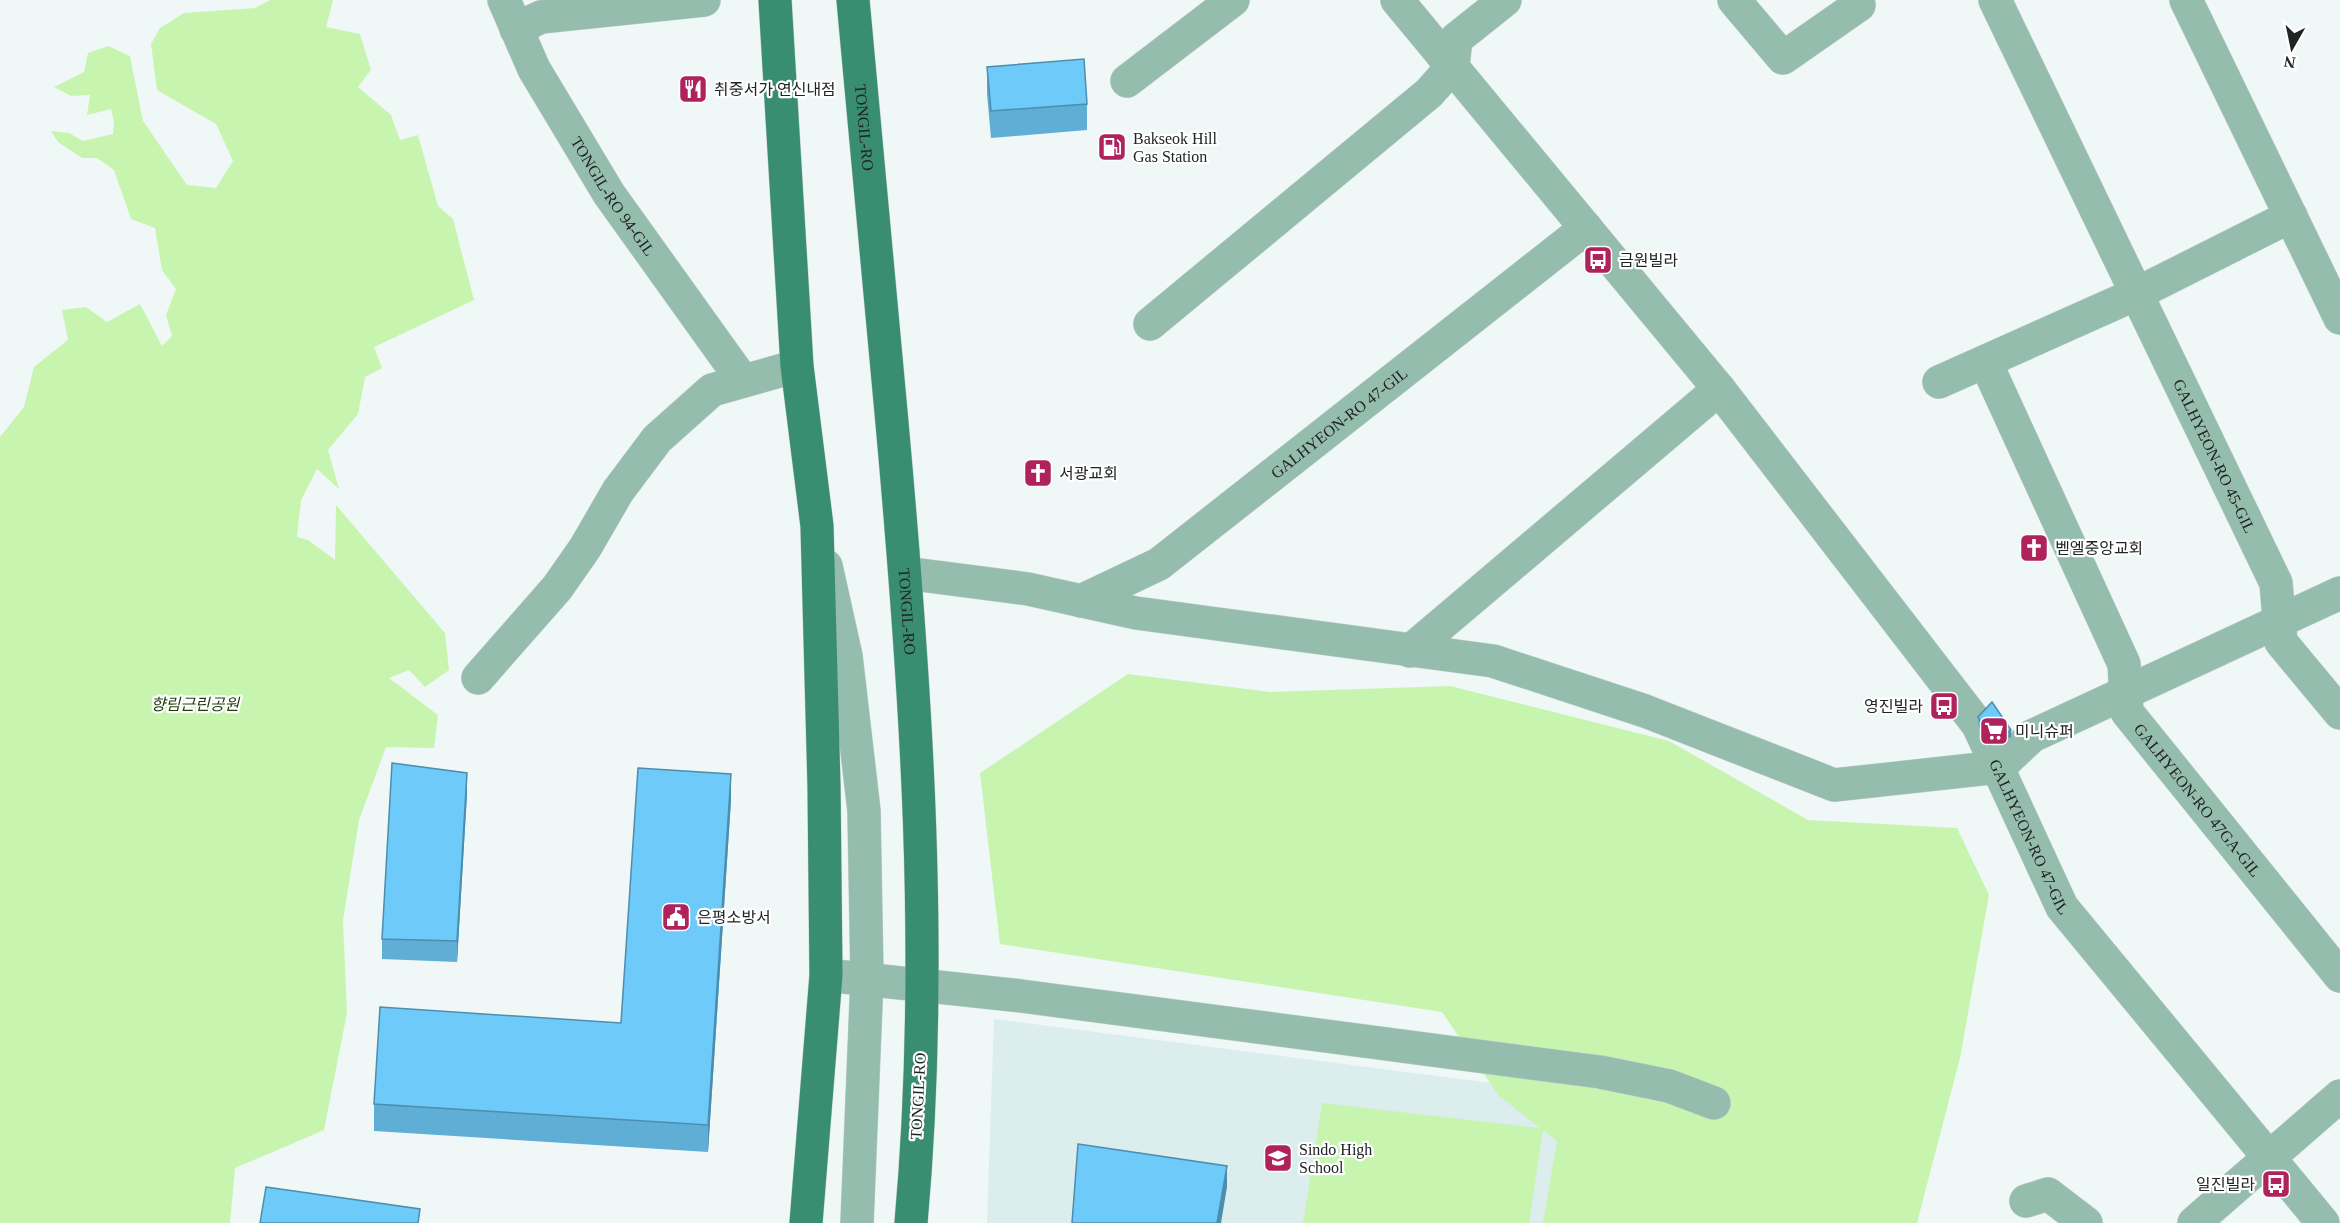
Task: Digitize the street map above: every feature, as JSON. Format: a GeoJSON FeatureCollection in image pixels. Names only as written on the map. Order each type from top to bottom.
{"type":"FeatureCollection","features":[{"type":"Feature","properties":{"kind":"main road"},"geometry":{"type":"LineString","coordinates":[[775,0],[798,366],[817,526],[826,975],[806,1223]]}},
{"type":"Feature","properties":{"kind":"main road","name":"TONGIL-RO"},"geometry":{"type":"LineString","coordinates":[[853,0],[905,573],[917,767],[924,984],[911,1223]]}},
{"type":"Feature","properties":{"kind":"street"},"geometry":{"type":"LineString","coordinates":[[510,14],[541,17],[591,6],[704,0]]}},
{"type":"Feature","properties":{"kind":"street"},"geometry":{"type":"LineString","coordinates":[[1126,81],[1233,0]]}},
{"type":"Feature","properties":{"kind":"street","name":"GALHYEON-RO 47-GIL"},"geometry":{"type":"LineString","coordinates":[[1396,0],[1719,389],[1978,725],[2062,907],[2323,1223]]}},
{"type":"Feature","properties":{"kind":"street"},"geometry":{"type":"LineString","coordinates":[[1150,324],[1429,93],[1453,66],[1456,39],[1505,0]]}},
{"type":"Feature","properties":{"kind":"street"},"geometry":{"type":"LineString","coordinates":[[1734,0],[1783,58],[1859,5]]}},
{"type":"Feature","properties":{"kind":"street","name":"GALHYEON-RO 45-GIL"},"geometry":{"type":"LineString","coordinates":[[1995,0],[2276,583],[2281,642],[2340,713]]}},
{"type":"Feature","properties":{"kind":"street"},"geometry":{"type":"LineString","coordinates":[[2186,0],[2340,318]]}},
{"type":"Feature","properties":{"kind":"street","name":"TONGIL-RO 94-GIL"},"geometry":{"type":"LineString","coordinates":[[510,14],[534,69],[609,194],[743,381]]}},
{"type":"Feature","properties":{"kind":"street"},"geometry":{"type":"LineString","coordinates":[[1939,382],[1986,363],[2136,294],[2291,216]]}},
{"type":"Feature","properties":{"kind":"street","name":"GALHYEON-RO 47-GIL"},"geometry":{"type":"LineString","coordinates":[[1082,601],[1159,564],[1586,228]]}},
{"type":"Feature","properties":{"kind":"street","name":"GALHYEON-RO 47GA-GIL"},"geometry":{"type":"LineString","coordinates":[[1986,363],[2124,664],[2127,712],[2340,976]]}},
{"type":"Feature","properties":{"kind":"street"},"geometry":{"type":"LineString","coordinates":[[478,678],[557,588],[585,548],[618,491],[657,439],[712,390],[798,366]]}},
{"type":"Feature","properties":{"kind":"street"},"geometry":{"type":"LineString","coordinates":[[1410,651],[1719,389]]}},
{"type":"Feature","properties":{"kind":"street"},"geometry":{"type":"LineString","coordinates":[[817,526],[846,656],[864,811],[867,978],[857,1223]]}},
{"type":"Feature","properties":{"kind":"street"},"geometry":{"type":"LineString","coordinates":[[905,573],[1028,589],[1136,613],[1493,661],[1645,711],[1834,785],[1999,767],[2032,735],[2340,592]]}},
{"type":"Feature","properties":{"kind":"street"},"geometry":{"type":"LineString","coordinates":[[826,975],[924,984],[1600,1072],[1668,1086],[1714,1103]]}},
{"type":"Feature","properties":{"kind":"street"},"geometry":{"type":"LineString","coordinates":[[2194,1223],[2267,1157],[2340,1096]]}},
{"type":"Feature","properties":{"kind":"street"},"geometry":{"type":"LineString","coordinates":[[2026,1201],[2048,1194],[2086,1223]]}},
{"type":"Feature","properties":{"kind":"shaded area","name":"Sindo High School"},"geometry":{"type":"Polygon","coordinates":[[[994,1019],[1577,1094],[1557,1223],[987,1223],[994,1019]]]}},
{"type":"Feature","properties":{"kind":"green space","name":"향림근린공원"},"geometry":{"type":"Polygon","coordinates":[[[270,0],[333,0],[326,27],[360,34],[371,70],[358,87],[391,115],[400,140],[418,135],[438,206],[453,219],[474,300],[374,347],[382,368],[365,377],[358,414],[328,450],[339,489],[317,469],[301,500],[297,537],[308,540],[335,560],[336,505],[445,633],[449,670],[425,687],[409,670],[389,678],[438,715],[434,748],[386,747],[359,820],[343,920],[347,1013],[324,1130],[235,1168],[230,1223],[0,1223],[0,437],[24,407],[34,367],[68,340],[62,310],[86,307],[107,322],[140,304],[162,346],[172,336],[166,315],[176,289],[162,270],[155,228],[131,219],[114,170],[97,158],[82,158],[58,142],[51,131],[69,133],[83,141],[113,134],[114,121],[111,109],[87,115],[90,95],[71,96],[54,87],[84,72],[88,53],[108,46],[130,56],[143,121],[187,185],[216,188],[233,161],[216,124],[157,90],[151,44],[160,28],[184,13],[255,8],[270,0]]]}},
{"type":"Feature","properties":{"kind":"green space"},"geometry":{"type":"Polygon","coordinates":[[[1128,674],[1270,692],[1450,686],[1669,741],[1808,820],[1957,828],[1989,895],[1960,1058],[1917,1223],[1543,1223],[1557,1141],[1543,1130],[1529,1223],[1303,1223],[1322,1103],[1540,1128],[1499,1096],[1442,1012],[1000,944],[980,773],[1128,674]]]}},
{"type":"Feature","properties":{"kind":"building"},"geometry":{"type":"Polygon","coordinates":[[[1084,59],[1087,104],[991,111],[987,67],[1084,59]]]}},
{"type":"Feature","properties":{"kind":"building","name":"미니슈퍼"},"geometry":{"type":"Polygon","coordinates":[[[1992,702],[2011,730],[1989,739],[1978,717],[1992,702]]]}},
{"type":"Feature","properties":{"kind":"building"},"geometry":{"type":"Polygon","coordinates":[[[392,763],[467,773],[457,941],[382,939],[392,763]]]}},
{"type":"Feature","properties":{"kind":"building","name":"은평소방서"},"geometry":{"type":"Polygon","coordinates":[[[638,768],[731,774],[708,1125],[374,1104],[380,1007],[621,1023],[638,768]]]}},
{"type":"Feature","properties":{"kind":"building"},"geometry":{"type":"Polygon","coordinates":[[[1078,1144],[1227,1166],[1217,1223],[1072,1223],[1078,1144]]]}},
{"type":"Feature","properties":{"kind":"building"},"geometry":{"type":"Polygon","coordinates":[[[266,1187],[420,1209],[418,1223],[260,1223],[266,1187]]]}},
{"type":"Feature","properties":{"kind":"place","name":"취중서가 연신내점"},"geometry":{"type":"Point","coordinates":[693,89]}},
{"type":"Feature","properties":{"kind":"place","name":"Bakseok Hill Gas Station"},"geometry":{"type":"Point","coordinates":[1112,147]}},
{"type":"Feature","properties":{"kind":"place","name":"금원빌라"},"geometry":{"type":"Point","coordinates":[1598,260]}},
{"type":"Feature","properties":{"kind":"place","name":"서광교회"},"geometry":{"type":"Point","coordinates":[1038,473]}},
{"type":"Feature","properties":{"kind":"place","name":"벧엘중앙교회"},"geometry":{"type":"Point","coordinates":[2034,548]}},
{"type":"Feature","properties":{"kind":"place","name":"영진빌라"},"geometry":{"type":"Point","coordinates":[1944,706]}},
{"type":"Feature","properties":{"kind":"place","name":"미니슈퍼"},"geometry":{"type":"Point","coordinates":[1994,731]}},
{"type":"Feature","properties":{"kind":"place","name":"은평소방서"},"geometry":{"type":"Point","coordinates":[676,917]}},
{"type":"Feature","properties":{"kind":"place","name":"Sindo High School"},"geometry":{"type":"Point","coordinates":[1278,1158]}},
{"type":"Feature","properties":{"kind":"place","name":"일진빌라"},"geometry":{"type":"Point","coordinates":[2276,1184]}}]}
